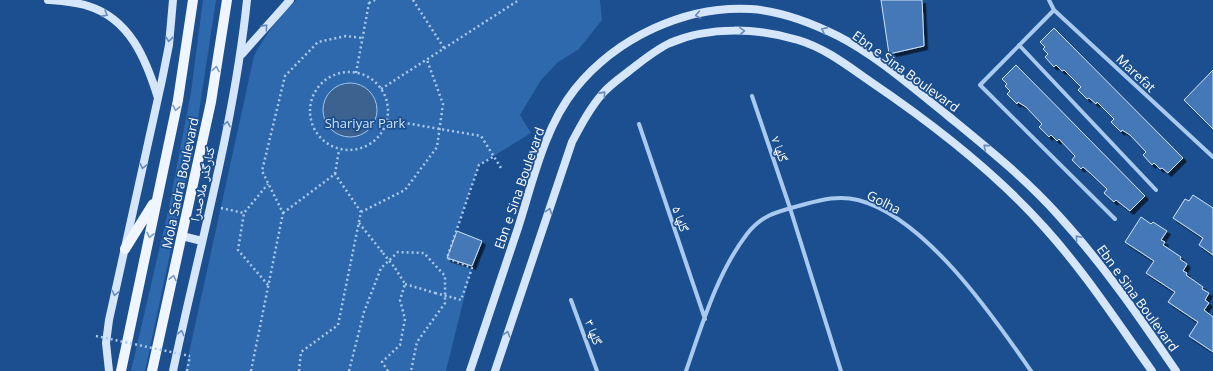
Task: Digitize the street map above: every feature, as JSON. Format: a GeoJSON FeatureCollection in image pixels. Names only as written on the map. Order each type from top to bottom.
{"type":"FeatureCollection","features":[{"type":"Feature","properties":{"kind":"main road"},"geometry":{"type":"LineString","coordinates":[[48,0],[87,5],[102,11],[114,19],[134,41],[142,54],[158,98]]}},
{"type":"Feature","properties":{"kind":"main road"},"geometry":{"type":"LineString","coordinates":[[109,371],[106,344],[158,98],[168,45],[173,0]]}},
{"type":"Feature","properties":{"kind":"main road","name":"Mola Sadra Boulevard"},"geometry":{"type":"LineString","coordinates":[[121,371],[178,100],[193,0]]}},
{"type":"Feature","properties":{"kind":"main road","name":"Mola Sadra Boulevard"},"geometry":{"type":"LineString","coordinates":[[152,371],[211,102],[227,0]]}},
{"type":"Feature","properties":{"kind":"main road","name":"کنارگذر ملاصدرا"},"geometry":{"type":"LineString","coordinates":[[173,371],[242,54],[248,0]]}},
{"type":"Feature","properties":{"kind":"main road"},"geometry":{"type":"LineString","coordinates":[[242,54],[290,0]]}},
{"type":"Feature","properties":{"kind":"main road","name":"Ebn e Sina Boulevard"},"geometry":{"type":"LineString","coordinates":[[470,371],[542,151],[560,110],[575,89],[610,54],[632,40],[669,21],[720,11],[751,9],[809,23],[839,36],[906,82],[988,148],[1030,185],[1086,247],[1176,371]]}},
{"type":"Feature","properties":{"kind":"main road"},"geometry":{"type":"LineString","coordinates":[[495,371],[572,142],[585,117],[603,92],[648,56],[670,43],[693,36],[712,33],[749,31],[799,40],[827,52],[896,99],[970,156],[1024,205],[1066,253],[1152,371]]}},
{"type":"Feature","properties":{"kind":"main road"},"geometry":{"type":"LineString","coordinates":[[125,249],[158,195]]}},
{"type":"Feature","properties":{"kind":"main road"},"geometry":{"type":"LineString","coordinates":[[182,236],[202,241]]}},
{"type":"Feature","properties":{"kind":"street","name":"Marefat"},"geometry":{"type":"LineString","coordinates":[[1049,0],[1054,10],[1213,157]]}},
{"type":"Feature","properties":{"kind":"street"},"geometry":{"type":"LineString","coordinates":[[1054,10],[980,85],[1115,219]]}},
{"type":"Feature","properties":{"kind":"street"},"geometry":{"type":"LineString","coordinates":[[1019,46],[1156,190]]}},
{"type":"Feature","properties":{"kind":"street","name":"گلها ۷"},"geometry":{"type":"LineString","coordinates":[[752,96],[790,208],[841,371]]}},
{"type":"Feature","properties":{"kind":"street","name":"گلها ۵"},"geometry":{"type":"LineString","coordinates":[[639,124],[705,319]]}},
{"type":"Feature","properties":{"kind":"street","name":"Golha"},"geometry":{"type":"LineString","coordinates":[[686,371],[705,319],[731,259],[748,233],[770,214],[831,197],[858,200],[879,208],[920,236],[949,263],[981,303],[1031,371]]}},
{"type":"Feature","properties":{"kind":"street","name":"گلها ۳"},"geometry":{"type":"LineString","coordinates":[[571,300],[597,371]]}},
{"type":"Feature","properties":{"kind":"path"},"geometry":{"type":"LineString","coordinates":[[356,73],[369,4],[367,0]]}},
{"type":"Feature","properties":{"kind":"path"},"geometry":{"type":"LineString","coordinates":[[369,4],[375,0]]}},
{"type":"Feature","properties":{"kind":"path"},"geometry":{"type":"LineString","coordinates":[[413,0],[444,48]]}},
{"type":"Feature","properties":{"kind":"path"},"geometry":{"type":"LineString","coordinates":[[381,89],[519,0]]}},
{"type":"Feature","properties":{"kind":"path"},"geometry":{"type":"LineString","coordinates":[[251,371],[283,213],[262,171],[285,76],[318,42],[346,36],[362,38]]}},
{"type":"Feature","properties":{"kind":"path"},"geometry":{"type":"LineString","coordinates":[[361,212],[405,190],[437,147],[443,104],[426,60]]}},
{"type":"Feature","properties":{"kind":"path"},"geometry":{"type":"LineString","coordinates":[[338,73],[356,73],[365,75],[376,83],[381,89],[388,107],[388,120],[383,132],[375,142],[364,148],[352,151],[339,150],[327,145],[318,136],[312,125],[309,113],[311,100],[317,88],[326,78],[338,73]]}},
{"type":"Feature","properties":{"kind":"path"},"geometry":{"type":"LineString","coordinates":[[388,120],[481,136],[501,168]]}},
{"type":"Feature","properties":{"kind":"path"},"geometry":{"type":"LineString","coordinates":[[283,213],[335,174],[339,150]]}},
{"type":"Feature","properties":{"kind":"path"},"geometry":{"type":"LineString","coordinates":[[359,223],[395,268],[405,284],[461,300],[472,268],[447,258],[479,165],[494,157]]}},
{"type":"Feature","properties":{"kind":"path"},"geometry":{"type":"LineString","coordinates":[[299,371],[301,352],[338,325],[359,223],[361,212],[335,174]]}},
{"type":"Feature","properties":{"kind":"path"},"geometry":{"type":"LineString","coordinates":[[268,184],[244,213],[238,250],[268,285]]}},
{"type":"Feature","properties":{"kind":"path"},"geometry":{"type":"LineString","coordinates":[[210,205],[244,213]]}},
{"type":"Feature","properties":{"kind":"path"},"geometry":{"type":"LineString","coordinates":[[349,371],[364,312],[381,268],[398,252],[424,253],[445,276],[444,303],[417,342],[411,371]]}},
{"type":"Feature","properties":{"kind":"path"},"geometry":{"type":"LineString","coordinates":[[388,371],[382,362],[400,345],[405,319],[400,300],[405,284]]}},
{"type":"Feature","properties":{"kind":"path"},"geometry":{"type":"LineString","coordinates":[[96,336],[190,356],[187,371]]}},
{"type":"Feature","properties":{"kind":"green space"},"geometry":{"type":"Polygon","coordinates":[[[203,0],[216,0],[196,132],[145,371],[131,371],[169,207],[191,92],[203,0]]]}},
{"type":"Feature","properties":{"kind":"green space","name":"Shariyar Park"},"geometry":{"type":"Polygon","coordinates":[[[297,0],[600,0],[602,20],[578,50],[558,62],[541,80],[520,115],[531,133],[479,165],[447,257],[472,266],[446,371],[185,371],[254,56],[273,26],[297,0]]]}},
{"type":"Feature","properties":{"kind":"shaded area"},"geometry":{"type":"Polygon","coordinates":[[[345,83],[355,83],[369,91],[375,100],[377,110],[375,120],[369,129],[355,137],[345,137],[335,132],[328,125],[323,115],[323,105],[328,95],[335,88],[345,83]]]}},
{"type":"Feature","properties":{"kind":"building"},"geometry":{"type":"Polygon","coordinates":[[[881,0],[922,0],[924,46],[889,54],[881,0]]]}},
{"type":"Feature","properties":{"kind":"building"},"geometry":{"type":"Polygon","coordinates":[[[1054,28],[1183,158],[1168,173],[1162,168],[1160,169],[1154,163],[1152,165],[1143,155],[1146,152],[1130,135],[1122,130],[1121,132],[1111,122],[1114,119],[1097,102],[1096,104],[1089,98],[1087,99],[1078,90],[1081,87],[1064,70],[1062,71],[1056,65],[1054,67],[1045,57],[1048,54],[1043,49],[1045,47],[1040,42],[1054,28]]]}},
{"type":"Feature","properties":{"kind":"building"},"geometry":{"type":"Polygon","coordinates":[[[1016,65],[1145,196],[1130,211],[1116,200],[1114,202],[1104,193],[1107,189],[1083,167],[1081,169],[1072,160],[1075,156],[1059,139],[1057,141],[1051,135],[1049,137],[1039,127],[1042,124],[1026,107],[1018,102],[1017,104],[1007,94],[1010,91],[1005,86],[1007,84],[1002,79],[1016,65]]]}},
{"type":"Feature","properties":{"kind":"building"},"geometry":{"type":"Polygon","coordinates":[[[1213,70],[1213,129],[1184,100],[1213,70]]]}},
{"type":"Feature","properties":{"kind":"building"},"geometry":{"type":"Polygon","coordinates":[[[1193,195],[1213,208],[1213,255],[1199,245],[1203,238],[1173,218],[1185,199],[1189,201],[1193,195]]]}},
{"type":"Feature","properties":{"kind":"building"},"geometry":{"type":"Polygon","coordinates":[[[1141,217],[1151,224],[1153,222],[1167,231],[1161,240],[1165,242],[1163,245],[1181,257],[1180,259],[1187,264],[1183,271],[1187,273],[1186,275],[1209,293],[1205,300],[1209,303],[1204,310],[1213,317],[1213,352],[1189,336],[1198,322],[1168,302],[1175,292],[1146,273],[1154,261],[1125,242],[1141,217]]]}},
{"type":"Feature","properties":{"kind":"building"},"geometry":{"type":"Polygon","coordinates":[[[457,231],[482,241],[472,266],[447,258],[457,231]]]}}]}
